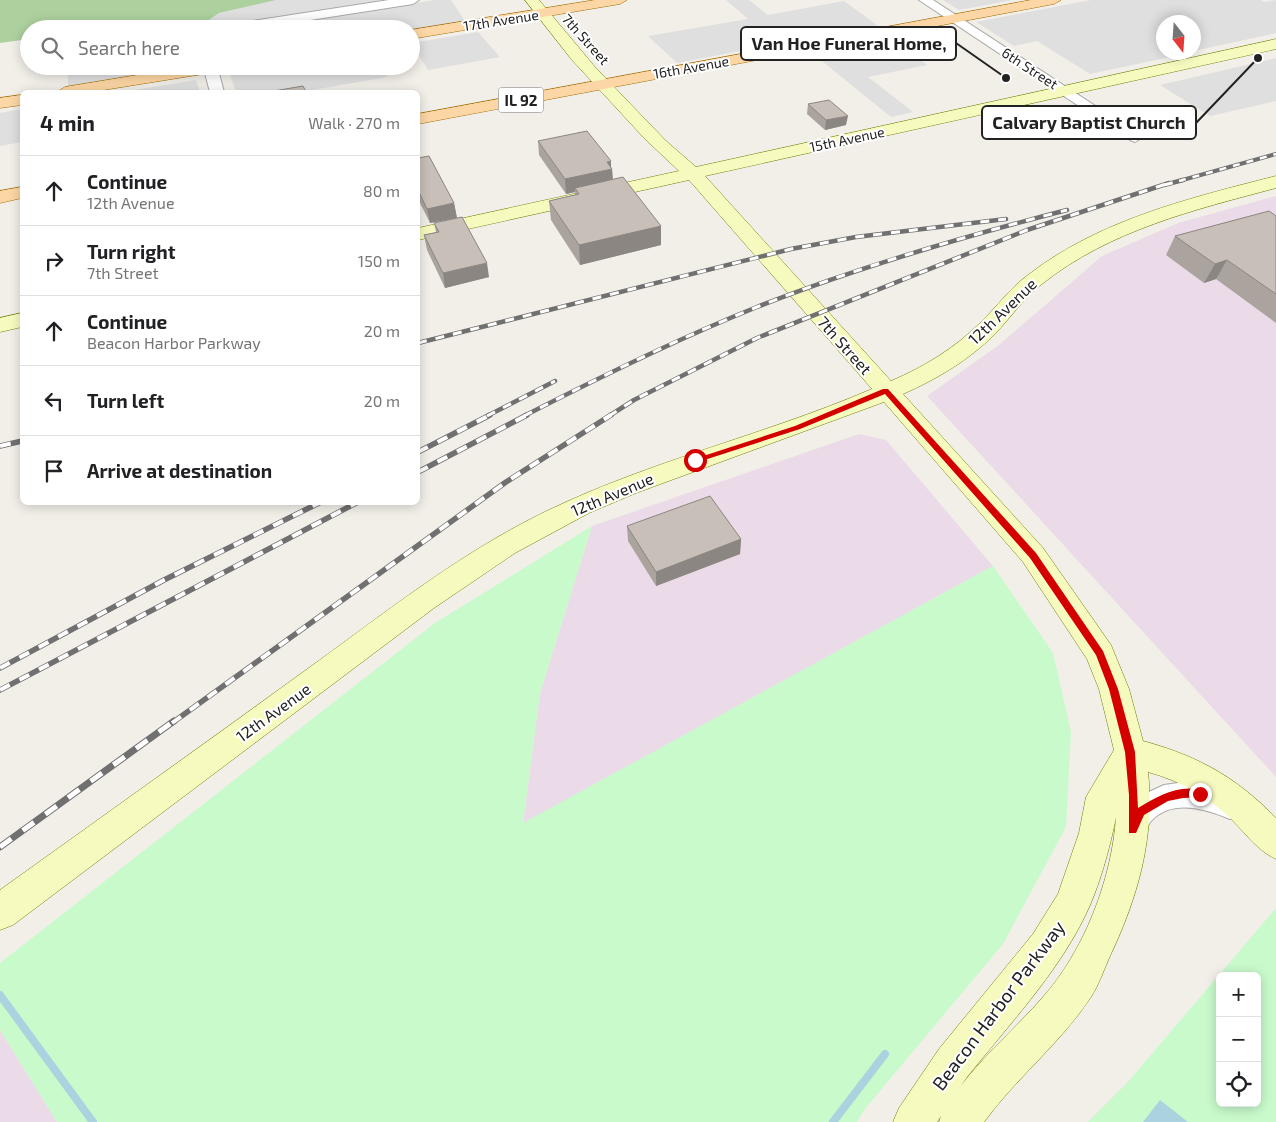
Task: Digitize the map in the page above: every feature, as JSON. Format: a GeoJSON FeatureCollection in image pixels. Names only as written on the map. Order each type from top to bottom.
{"type":"FeatureCollection","features":[{"type":"Feature","properties":{"kind":"main road","name":"17th Avenue"},"geometry":{"type":"LineString","coordinates":[[420,33],[541,13],[556,5],[620,0]]}},
{"type":"Feature","properties":{"kind":"main road","name":"16th Avenue"},"geometry":{"type":"LineString","coordinates":[[420,119],[602,84],[619,75],[954,19],[1054,0]]}},
{"type":"Feature","properties":{"kind":"main road"},"geometry":{"type":"LineString","coordinates":[[77,90],[166,75]]}},
{"type":"Feature","properties":{"kind":"main road"},"geometry":{"type":"LineString","coordinates":[[0,103],[20,100]]}},
{"type":"Feature","properties":{"kind":"main road"},"geometry":{"type":"LineString","coordinates":[[0,197],[20,193]]}},
{"type":"Feature","properties":{"kind":"street"},"geometry":{"type":"LineString","coordinates":[[284,20],[413,0]]}},
{"type":"Feature","properties":{"kind":"street","name":"7th Street"},"geometry":{"type":"LineString","coordinates":[[532,0],[602,84],[676,161],[693,173],[1033,555],[1100,654],[1114,689],[1130,752]]}},
{"type":"Feature","properties":{"kind":"street","name":"6th Street"},"geometry":{"type":"LineString","coordinates":[[925,0],[1135,136]]}},
{"type":"Feature","properties":{"kind":"street","name":"7th Street"},"geometry":{"type":"LineString","coordinates":[[556,5],[573,23]]}},
{"type":"Feature","properties":{"kind":"street","name":"15th Avenue"},"geometry":{"type":"LineString","coordinates":[[420,234],[1276,44]]}},
{"type":"Feature","properties":{"kind":"street"},"geometry":{"type":"LineString","coordinates":[[215,75],[218,90]]}},
{"type":"Feature","properties":{"kind":"street","name":"7th Street"},"geometry":{"type":"LineString","coordinates":[[619,75],[648,114],[687,158],[693,173]]}},
{"type":"Feature","properties":{"kind":"street","name":"12th Avenue"},"geometry":{"type":"LineString","coordinates":[[0,912],[440,589],[521,537],[613,492],[695,460],[798,427],[918,378],[988,329],[1015,297],[1034,280],[1083,248],[1118,230],[1170,210],[1276,182]]}},
{"type":"Feature","properties":{"kind":"street"},"geometry":{"type":"LineString","coordinates":[[0,325],[20,320]]}},
{"type":"Feature","properties":{"kind":"street"},"geometry":{"type":"LineString","coordinates":[[958,1122],[988,1082],[1057,1010],[1078,983],[1112,912],[1124,874],[1132,829],[1134,795],[1130,752],[1182,768],[1216,786],[1252,816],[1276,842]]}},
{"type":"Feature","properties":{"kind":"street","name":"Beacon Harbor Parkway"},"geometry":{"type":"LineString","coordinates":[[913,1122],[953,1063],[1046,947],[1072,904],[1096,833],[1103,797],[1130,752]]}},
{"type":"Feature","properties":{"kind":"street"},"geometry":{"type":"LineString","coordinates":[[1132,829],[1141,812],[1166,797],[1183,793],[1214,797],[1252,816]]}},
{"type":"Feature","properties":{"kind":"shaded area"},"geometry":{"type":"Polygon","coordinates":[[[204,0],[399,0],[267,20],[206,20],[204,0]]]}},
{"type":"Feature","properties":{"kind":"shaded area"},"geometry":{"type":"Polygon","coordinates":[[[435,0],[451,0],[465,21],[420,28],[420,20],[307,20],[435,0]]]}},
{"type":"Feature","properties":{"kind":"shaded area"},"geometry":{"type":"Polygon","coordinates":[[[726,0],[749,0],[768,15],[844,1],[877,25],[677,63],[648,36],[748,19],[726,0]]]}},
{"type":"Feature","properties":{"kind":"shaded area"},"geometry":{"type":"Polygon","coordinates":[[[943,0],[1013,0],[959,10],[943,0]]]}},
{"type":"Feature","properties":{"kind":"shaded area"},"geometry":{"type":"Polygon","coordinates":[[[1091,0],[1260,0],[1265,2],[1276,0],[1276,33],[1201,49],[1201,15],[1156,15],[1156,60],[1090,74],[1037,41],[1014,46],[976,22],[1091,0]]]}},
{"type":"Feature","properties":{"kind":"shaded area"},"geometry":{"type":"Polygon","coordinates":[[[478,32],[500,57],[428,70],[420,57],[420,42],[478,32]]]}},
{"type":"Feature","properties":{"kind":"shaded area"},"geometry":{"type":"Polygon","coordinates":[[[892,38],[927,65],[868,77],[913,112],[891,117],[812,53],[892,38]]]}},
{"type":"Feature","properties":{"kind":"shaded area"},"geometry":{"type":"Polygon","coordinates":[[[1276,58],[1276,101],[1210,116],[1160,85],[1276,58]]]}},
{"type":"Feature","properties":{"kind":"shaded area"},"geometry":{"type":"Polygon","coordinates":[[[68,75],[135,75],[68,86],[68,75]]]}},
{"type":"Feature","properties":{"kind":"shaded area"},"geometry":{"type":"Polygon","coordinates":[[[230,75],[386,75],[387,77],[312,90],[235,90],[230,75]]]}},
{"type":"Feature","properties":{"kind":"shaded area"},"geometry":{"type":"Polygon","coordinates":[[[196,80],[199,90],[134,90],[196,80]]]}},
{"type":"Feature","properties":{"kind":"shaded area"},"geometry":{"type":"Polygon","coordinates":[[[20,109],[20,142],[0,146],[0,113],[20,109]]]}},
{"type":"Feature","properties":{"kind":"shaded area"},"geometry":{"type":"Polygon","coordinates":[[[1276,196],[1276,777],[927,396],[999,345],[1102,256],[1178,223],[1276,196]]]}},
{"type":"Feature","properties":{"kind":"shaded area"},"geometry":{"type":"Polygon","coordinates":[[[859,434],[886,440],[993,566],[523,824],[540,693],[592,526],[859,434]]]}},
{"type":"Feature","properties":{"kind":"shaded area"},"geometry":{"type":"Polygon","coordinates":[[[0,1030],[57,1122],[0,1122],[0,1030]]]}},
{"type":"Feature","properties":{"kind":"green space"},"geometry":{"type":"Polygon","coordinates":[[[0,0],[276,0],[219,13],[208,20],[20,20],[20,40],[0,43],[0,0]]]}},
{"type":"Feature","properties":{"kind":"green space"},"geometry":{"type":"Polygon","coordinates":[[[592,526],[540,693],[523,823],[993,566],[1053,653],[1071,732],[1066,827],[1003,944],[864,1110],[857,1122],[57,1122],[0,1030],[0,963],[435,623],[592,526]]]}},
{"type":"Feature","properties":{"kind":"green space"},"geometry":{"type":"Polygon","coordinates":[[[1276,908],[1276,1122],[1088,1122],[1127,1083],[1216,978],[1216,1107],[1261,1107],[1261,972],[1222,972],[1276,908]]]}},
{"type":"Feature","properties":{"kind":"water"},"geometry":{"type":"Polygon","coordinates":[[[1160,1100],[1188,1122],[1143,1122],[1160,1100]]]}},
{"type":"Feature","properties":{"kind":"building"},"geometry":{"type":"Polygon","coordinates":[[[303,86],[305,90],[280,90],[303,86]]]}},
{"type":"Feature","properties":{"kind":"building"},"geometry":{"type":"Polygon","coordinates":[[[829,100],[848,116],[826,120],[808,104],[829,100]]]}},
{"type":"Feature","properties":{"kind":"building"},"geometry":{"type":"Polygon","coordinates":[[[587,131],[611,161],[607,162],[612,169],[565,179],[538,141],[587,131]]]}},
{"type":"Feature","properties":{"kind":"building"},"geometry":{"type":"Polygon","coordinates":[[[429,156],[454,203],[427,209],[420,194],[420,158],[429,156]]]}},
{"type":"Feature","properties":{"kind":"building"},"geometry":{"type":"Polygon","coordinates":[[[623,177],[661,226],[579,245],[549,201],[579,194],[575,188],[623,177]]]}},
{"type":"Feature","properties":{"kind":"building"},"geometry":{"type":"Polygon","coordinates":[[[1269,211],[1276,216],[1276,294],[1227,260],[1215,264],[1175,236],[1269,211]]]}},
{"type":"Feature","properties":{"kind":"building"},"geometry":{"type":"Polygon","coordinates":[[[462,217],[487,263],[443,273],[424,235],[439,232],[434,223],[462,217]]]}},
{"type":"Feature","properties":{"kind":"building"},"geometry":{"type":"Polygon","coordinates":[[[710,496],[741,539],[656,572],[627,526],[710,496]]]}},
{"type":"Feature","properties":{"kind":"waterway"},"geometry":{"type":"LineString","coordinates":[[0,995],[93,1122]]}},
{"type":"Feature","properties":{"kind":"waterway"},"geometry":{"type":"LineString","coordinates":[[833,1122],[885,1054]]}},
{"type":"Feature","properties":{"kind":"railway"},"geometry":{"type":"LineString","coordinates":[[1179,181],[1276,154]]}},
{"type":"Feature","properties":{"kind":"railway"},"geometry":{"type":"LineString","coordinates":[[1164,185],[1183,180]]}},
{"type":"Feature","properties":{"kind":"railway"},"geometry":{"type":"LineString","coordinates":[[609,416],[634,400],[757,338],[1027,230],[1169,183]]}},
{"type":"Feature","properties":{"kind":"railway"},"geometry":{"type":"LineString","coordinates":[[524,416],[668,345],[795,292],[911,254],[1067,210]]}},
{"type":"Feature","properties":{"kind":"railway"},"geometry":{"type":"LineString","coordinates":[[420,342],[791,249],[856,237],[1006,219]]}},
{"type":"Feature","properties":{"kind":"railway"},"geometry":{"type":"LineString","coordinates":[[487,416],[555,381]]}},
{"type":"Feature","properties":{"kind":"railway"},"geometry":{"type":"LineString","coordinates":[[420,451],[490,415]]}},
{"type":"Feature","properties":{"kind":"railway"},"geometry":{"type":"LineString","coordinates":[[420,471],[527,415]]}},
{"type":"Feature","properties":{"kind":"railway"},"geometry":{"type":"LineString","coordinates":[[172,723],[506,482],[611,415]]}},
{"type":"Feature","properties":{"kind":"railway"},"geometry":{"type":"LineString","coordinates":[[0,446],[20,441]]}},
{"type":"Feature","properties":{"kind":"railway"},"geometry":{"type":"LineString","coordinates":[[0,668],[164,580],[315,505]]}},
{"type":"Feature","properties":{"kind":"railway"},"geometry":{"type":"LineString","coordinates":[[0,690],[352,505]]}},
{"type":"Feature","properties":{"kind":"railway"},"geometry":{"type":"LineString","coordinates":[[0,847],[174,721]]}},
{"type":"Feature","properties":{"kind":"place","name":"Calvary Baptist Church"},"geometry":{"type":"Point","coordinates":[1258,58]}},
{"type":"Feature","properties":{"kind":"place","name":"Van Hoe Funeral Home,"},"geometry":{"type":"Point","coordinates":[1006,78]}},
{"type":"Feature","properties":{"kind":"route"},"geometry":{"type":"LineString","coordinates":[[695,460],[798,427],[886,391],[1033,555],[1100,654],[1114,689],[1130,752],[1134,795],[1132,829],[1141,812],[1166,797],[1183,793],[1200,794]]}}]}
